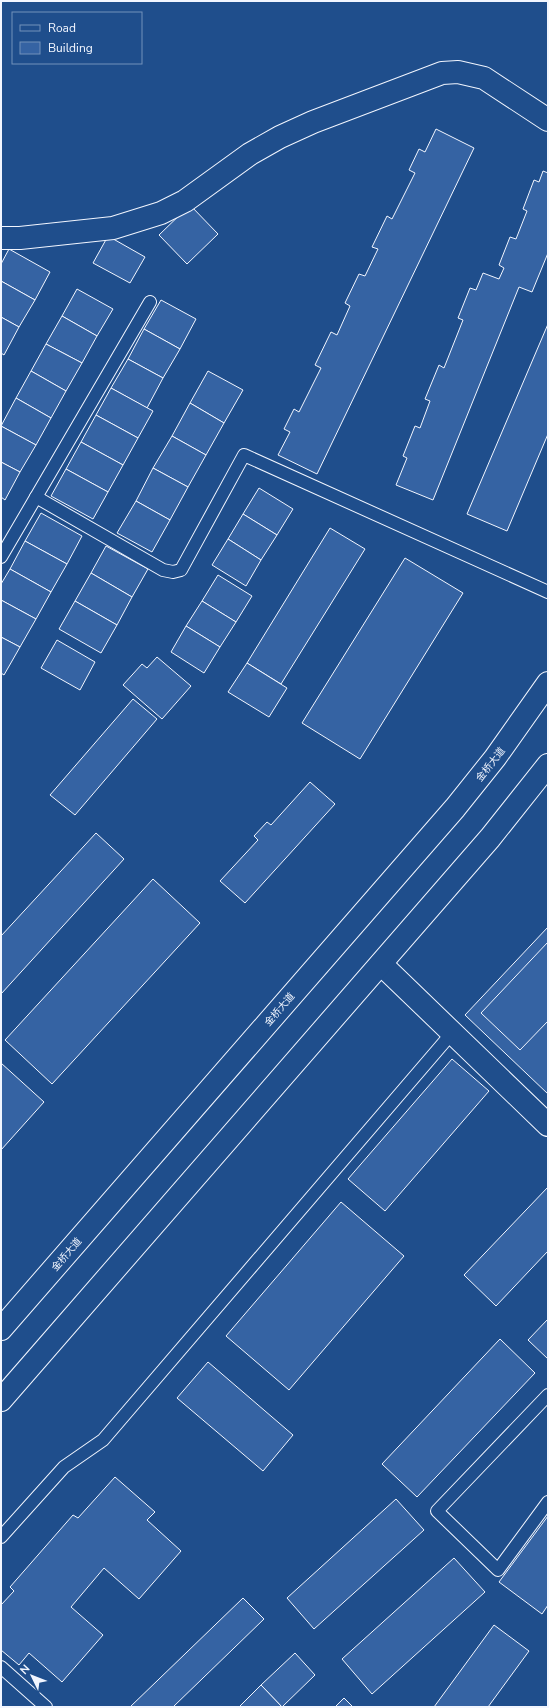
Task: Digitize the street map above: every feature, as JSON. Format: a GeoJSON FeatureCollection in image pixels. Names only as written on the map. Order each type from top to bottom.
{"type":"FeatureCollection","features":[{"type":"Feature","properties":{"kind":"main road"},"geometry":{"type":"LineString","coordinates":[[1,238],[20,238],[113,228],[161,213],[185,200],[250,154],[280,137],[312,122],[442,73],[458,72],[484,78],[548,120]]}},
{"type":"Feature","properties":{"kind":"main road","name":"金桥大道"},"geometry":{"type":"LineString","coordinates":[[1,1329],[455,808],[495,758],[548,683]]}},
{"type":"Feature","properties":{"kind":"main road"},"geometry":{"type":"LineString","coordinates":[[1,1400],[490,838],[548,765]]}},
{"type":"Feature","properties":{"kind":"main road"},"geometry":{"type":"LineString","coordinates":[[381,964],[548,1125]]}},
{"type":"Feature","properties":{"kind":"lane"},"geometry":{"type":"LineString","coordinates":[[1,557],[150,302]]}},
{"type":"Feature","properties":{"kind":"lane"},"geometry":{"type":"LineString","coordinates":[[36,497],[163,570],[173,572],[181,570],[244,455],[548,592]]}},
{"type":"Feature","properties":{"kind":"lane"},"geometry":{"type":"LineString","coordinates":[[1,1537],[64,1467],[103,1440],[452,1033]]}},
{"type":"Feature","properties":{"kind":"lane"},"geometry":{"type":"LineString","coordinates":[[548,1395],[437,1511],[498,1570],[548,1502]]}},
{"type":"Feature","properties":{"kind":"lane"},"geometry":{"type":"LineString","coordinates":[[1,1667],[46,1707]]}},
{"type":"Feature","properties":{"kind":"building"},"geometry":{"type":"Polygon","coordinates":[[[436,129],[474,148],[317,474],[278,455],[290,432],[284,429],[294,409],[299,412],[321,368],[315,365],[331,332],[337,335],[350,306],[345,303],[359,274],[365,276],[378,249],[372,247],[387,216],[392,219],[415,173],[409,170],[419,149],[425,152],[436,129]]]}},
{"type":"Feature","properties":{"kind":"building"},"geometry":{"type":"Polygon","coordinates":[[[543,171],[548,173],[548,253],[532,292],[519,287],[433,500],[396,485],[407,458],[403,456],[415,426],[420,428],[430,401],[425,399],[439,365],[444,368],[463,320],[458,318],[470,288],[476,290],[483,273],[499,279],[504,268],[499,265],[510,237],[516,239],[527,211],[523,209],[534,180],[539,182],[543,171]]]}},
{"type":"Feature","properties":{"kind":"building"},"geometry":{"type":"Polygon","coordinates":[[[190,205],[218,234],[187,264],[159,235],[190,205]]]}},
{"type":"Feature","properties":{"kind":"building"},"geometry":{"type":"Polygon","coordinates":[[[108,236],[145,257],[130,283],[93,263],[108,236]]]}},
{"type":"Feature","properties":{"kind":"building"},"geometry":{"type":"Polygon","coordinates":[[[9,249],[50,272],[35,300],[1,281],[1,264],[9,249]]]}},
{"type":"Feature","properties":{"kind":"building"},"geometry":{"type":"Polygon","coordinates":[[[1,281],[35,300],[19,327],[1,317],[1,281]]]}},
{"type":"Feature","properties":{"kind":"building"},"geometry":{"type":"Polygon","coordinates":[[[77,289],[113,309],[97,336],[62,316],[77,289]]]}},
{"type":"Feature","properties":{"kind":"building"},"geometry":{"type":"Polygon","coordinates":[[[161,300],[196,319],[180,349],[144,329],[161,300]]]}},
{"type":"Feature","properties":{"kind":"building"},"geometry":{"type":"Polygon","coordinates":[[[62,316],[97,336],[82,363],[46,344],[62,316]]]}},
{"type":"Feature","properties":{"kind":"building"},"geometry":{"type":"Polygon","coordinates":[[[1,317],[19,327],[4,355],[1,353],[1,317]]]}},
{"type":"Feature","properties":{"kind":"building"},"geometry":{"type":"Polygon","coordinates":[[[548,324],[548,434],[507,531],[467,514],[548,324]]]}},
{"type":"Feature","properties":{"kind":"building"},"geometry":{"type":"Polygon","coordinates":[[[144,329],[180,349],[163,378],[128,359],[144,329]]]}},
{"type":"Feature","properties":{"kind":"building"},"geometry":{"type":"Polygon","coordinates":[[[46,344],[82,363],[66,391],[31,371],[46,344]]]}},
{"type":"Feature","properties":{"kind":"building"},"geometry":{"type":"Polygon","coordinates":[[[128,359],[163,378],[147,408],[111,388],[128,359]]]}},
{"type":"Feature","properties":{"kind":"building"},"geometry":{"type":"Polygon","coordinates":[[[31,371],[66,391],[51,418],[16,398],[31,371]]]}},
{"type":"Feature","properties":{"kind":"building"},"geometry":{"type":"Polygon","coordinates":[[[208,371],[243,390],[224,423],[190,403],[208,371]]]}},
{"type":"Feature","properties":{"kind":"building"},"geometry":{"type":"Polygon","coordinates":[[[111,388],[153,411],[138,438],[96,415],[111,388]]]}},
{"type":"Feature","properties":{"kind":"building"},"geometry":{"type":"Polygon","coordinates":[[[16,398],[51,418],[36,445],[1,426],[16,398]]]}},
{"type":"Feature","properties":{"kind":"building"},"geometry":{"type":"Polygon","coordinates":[[[190,403],[224,423],[206,455],[172,436],[190,403]]]}},
{"type":"Feature","properties":{"kind":"building"},"geometry":{"type":"Polygon","coordinates":[[[96,415],[138,438],[123,465],[81,442],[96,415]]]}},
{"type":"Feature","properties":{"kind":"building"},"geometry":{"type":"Polygon","coordinates":[[[1,426],[36,445],[20,472],[1,462],[1,426]]]}},
{"type":"Feature","properties":{"kind":"building"},"geometry":{"type":"Polygon","coordinates":[[[172,436],[206,455],[188,487],[153,468],[172,436]]]}},
{"type":"Feature","properties":{"kind":"building"},"geometry":{"type":"Polygon","coordinates":[[[81,442],[123,465],[108,492],[66,469],[81,442]]]}},
{"type":"Feature","properties":{"kind":"building"},"geometry":{"type":"Polygon","coordinates":[[[1,462],[20,472],[5,500],[1,497],[1,462]]]}},
{"type":"Feature","properties":{"kind":"building"},"geometry":{"type":"Polygon","coordinates":[[[153,468],[188,487],[170,520],[136,501],[153,468]]]}},
{"type":"Feature","properties":{"kind":"building"},"geometry":{"type":"Polygon","coordinates":[[[66,469],[108,492],[93,519],[51,496],[66,469]]]}},
{"type":"Feature","properties":{"kind":"building"},"geometry":{"type":"Polygon","coordinates":[[[259,488],[293,509],[277,535],[243,514],[259,488]]]}},
{"type":"Feature","properties":{"kind":"building"},"geometry":{"type":"Polygon","coordinates":[[[136,501],[170,520],[152,552],[117,533],[136,501]]]}},
{"type":"Feature","properties":{"kind":"building"},"geometry":{"type":"Polygon","coordinates":[[[41,513],[82,536],[67,564],[25,541],[41,513]]]}},
{"type":"Feature","properties":{"kind":"building"},"geometry":{"type":"Polygon","coordinates":[[[243,514],[277,535],[261,560],[228,539],[243,514]]]}},
{"type":"Feature","properties":{"kind":"building"},"geometry":{"type":"Polygon","coordinates":[[[330,528],[365,549],[281,684],[247,663],[330,528]]]}},
{"type":"Feature","properties":{"kind":"building"},"geometry":{"type":"Polygon","coordinates":[[[228,539],[261,560],[246,586],[212,565],[228,539]]]}},
{"type":"Feature","properties":{"kind":"building"},"geometry":{"type":"Polygon","coordinates":[[[25,541],[67,564],[51,592],[10,569],[25,541]]]}},
{"type":"Feature","properties":{"kind":"building"},"geometry":{"type":"Polygon","coordinates":[[[106,546],[148,569],[132,597],[91,573],[106,546]]]}},
{"type":"Feature","properties":{"kind":"building"},"geometry":{"type":"Polygon","coordinates":[[[405,558],[463,593],[360,759],[302,723],[405,558]]]}},
{"type":"Feature","properties":{"kind":"building"},"geometry":{"type":"Polygon","coordinates":[[[10,569],[51,592],[36,619],[1,600],[1,584],[10,569]]]}},
{"type":"Feature","properties":{"kind":"building"},"geometry":{"type":"Polygon","coordinates":[[[91,573],[132,597],[117,625],[75,601],[91,573]]]}},
{"type":"Feature","properties":{"kind":"building"},"geometry":{"type":"Polygon","coordinates":[[[218,575],[252,596],[236,622],[202,601],[218,575]]]}},
{"type":"Feature","properties":{"kind":"building"},"geometry":{"type":"Polygon","coordinates":[[[1,600],[36,619],[20,647],[1,637],[1,600]]]}},
{"type":"Feature","properties":{"kind":"building"},"geometry":{"type":"Polygon","coordinates":[[[75,601],[117,625],[101,653],[59,629],[75,601]]]}},
{"type":"Feature","properties":{"kind":"building"},"geometry":{"type":"Polygon","coordinates":[[[202,601],[236,622],[220,647],[186,626],[202,601]]]}},
{"type":"Feature","properties":{"kind":"building"},"geometry":{"type":"Polygon","coordinates":[[[186,626],[220,647],[204,673],[171,652],[186,626]]]}},
{"type":"Feature","properties":{"kind":"building"},"geometry":{"type":"Polygon","coordinates":[[[1,637],[20,647],[4,675],[1,673],[1,637]]]}},
{"type":"Feature","properties":{"kind":"building"},"geometry":{"type":"Polygon","coordinates":[[[57,640],[95,662],[80,690],[41,668],[57,640]]]}},
{"type":"Feature","properties":{"kind":"building"},"geometry":{"type":"Polygon","coordinates":[[[157,657],[191,686],[162,719],[123,685],[142,664],[147,668],[157,657]]]}},
{"type":"Feature","properties":{"kind":"building"},"geometry":{"type":"Polygon","coordinates":[[[247,663],[287,688],[269,717],[228,692],[247,663]]]}},
{"type":"Feature","properties":{"kind":"building"},"geometry":{"type":"Polygon","coordinates":[[[133,699],[157,719],[75,815],[50,795],[133,699]]]}},
{"type":"Feature","properties":{"kind":"building"},"geometry":{"type":"Polygon","coordinates":[[[310,782],[335,804],[245,903],[220,881],[258,840],[254,836],[267,822],[271,825],[310,782]]]}},
{"type":"Feature","properties":{"kind":"building"},"geometry":{"type":"Polygon","coordinates":[[[96,833],[124,859],[1,994],[1,936],[96,833]]]}},
{"type":"Feature","properties":{"kind":"building"},"geometry":{"type":"Polygon","coordinates":[[[153,879],[200,923],[52,1084],[5,1040],[153,879]]]}},
{"type":"Feature","properties":{"kind":"building"},"geometry":{"type":"Polygon","coordinates":[[[548,927],[548,1094],[465,1015],[548,927]]]}},
{"type":"Feature","properties":{"kind":"building"},"geometry":{"type":"Polygon","coordinates":[[[548,942],[548,1021],[520,1050],[481,1013],[548,942]]]}},
{"type":"Feature","properties":{"kind":"building"},"geometry":{"type":"Polygon","coordinates":[[[452,1059],[489,1091],[385,1211],[348,1179],[452,1059]]]}},
{"type":"Feature","properties":{"kind":"building"},"geometry":{"type":"Polygon","coordinates":[[[1,1063],[44,1102],[1,1150],[1,1063]]]}},
{"type":"Feature","properties":{"kind":"building"},"geometry":{"type":"Polygon","coordinates":[[[548,1187],[548,1251],[496,1306],[464,1275],[548,1187]]]}},
{"type":"Feature","properties":{"kind":"building"},"geometry":{"type":"Polygon","coordinates":[[[341,1202],[404,1256],[289,1390],[226,1336],[341,1202]]]}},
{"type":"Feature","properties":{"kind":"building"},"geometry":{"type":"Polygon","coordinates":[[[548,1319],[548,1359],[528,1340],[548,1319]]]}},
{"type":"Feature","properties":{"kind":"building"},"geometry":{"type":"Polygon","coordinates":[[[500,1339],[535,1373],[417,1497],[382,1464],[500,1339]]]}},
{"type":"Feature","properties":{"kind":"building"},"geometry":{"type":"Polygon","coordinates":[[[208,1362],[293,1435],[263,1471],[177,1398],[208,1362]]]}},
{"type":"Feature","properties":{"kind":"building"},"geometry":{"type":"Polygon","coordinates":[[[115,1477],[155,1512],[147,1520],[181,1551],[139,1599],[104,1568],[71,1607],[103,1635],[62,1682],[29,1653],[19,1665],[1,1650],[1,1605],[14,1591],[10,1587],[73,1515],[78,1518],[115,1477]]]}},
{"type":"Feature","properties":{"kind":"building"},"geometry":{"type":"Polygon","coordinates":[[[396,1499],[424,1530],[314,1629],[287,1598],[396,1499]]]}},
{"type":"Feature","properties":{"kind":"building"},"geometry":{"type":"Polygon","coordinates":[[[548,1516],[548,1605],[542,1614],[499,1582],[548,1516]]]}},
{"type":"Feature","properties":{"kind":"building"},"geometry":{"type":"Polygon","coordinates":[[[454,1558],[485,1592],[372,1694],[342,1659],[454,1558]]]}},
{"type":"Feature","properties":{"kind":"building"},"geometry":{"type":"Polygon","coordinates":[[[243,1598],[264,1619],[173,1707],[130,1707],[243,1598]]]}},
{"type":"Feature","properties":{"kind":"building"},"geometry":{"type":"Polygon","coordinates":[[[494,1625],[529,1651],[488,1707],[434,1707],[494,1625]]]}},
{"type":"Feature","properties":{"kind":"building"},"geometry":{"type":"Polygon","coordinates":[[[295,1653],[315,1675],[282,1707],[261,1685],[295,1653]]]}},
{"type":"Feature","properties":{"kind":"building"},"geometry":{"type":"Polygon","coordinates":[[[261,1685],[282,1707],[239,1707],[261,1685]]]}},
{"type":"Feature","properties":{"kind":"building"},"geometry":{"type":"Polygon","coordinates":[[[344,1698],[353,1707],[335,1707],[344,1698]]]}}]}
